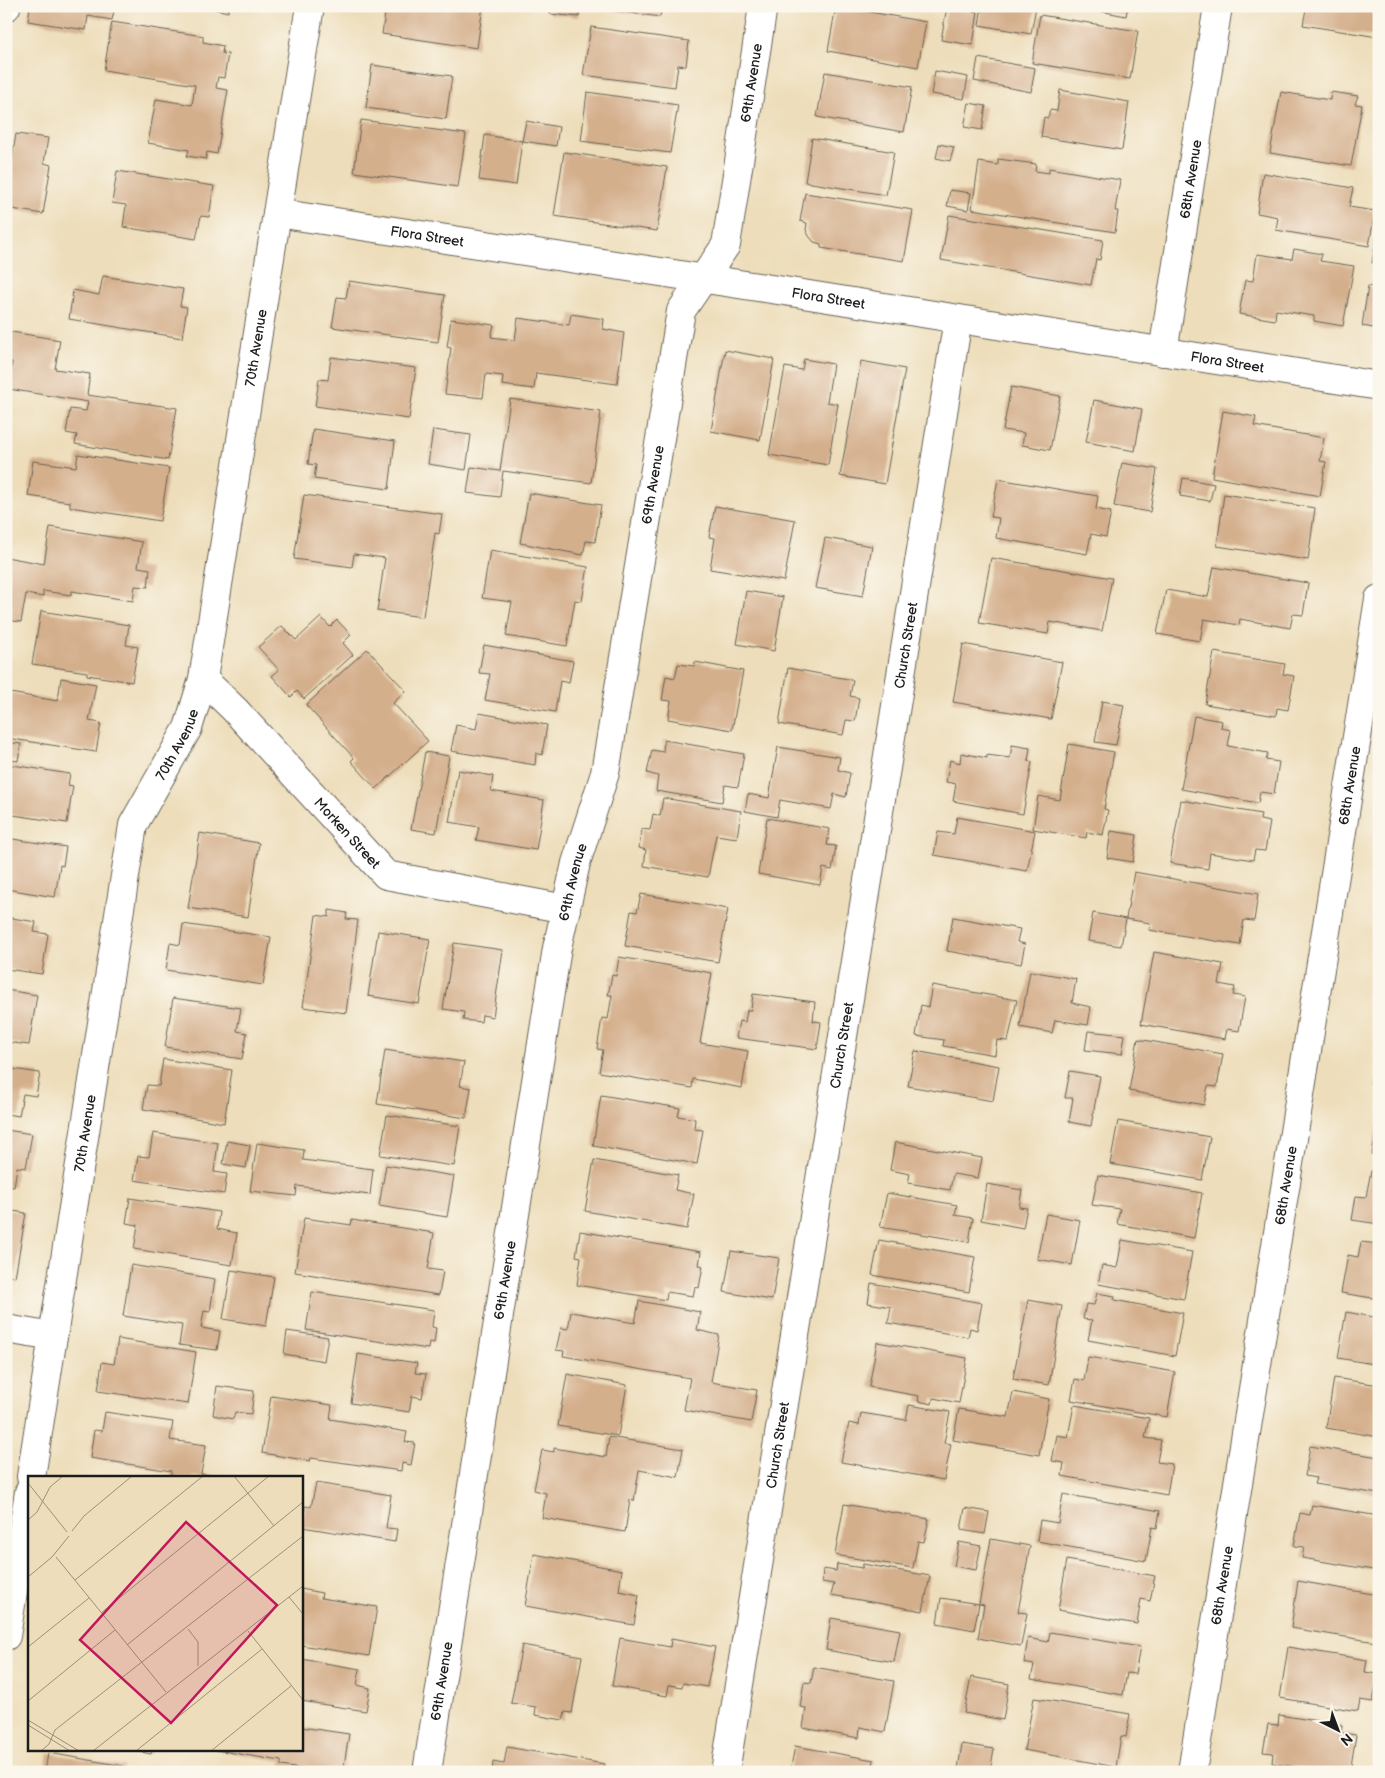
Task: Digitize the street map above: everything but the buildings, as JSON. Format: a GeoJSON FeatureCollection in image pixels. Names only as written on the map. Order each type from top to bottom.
{"type":"FeatureCollection","features":[{"type":"Feature","properties":{"kind":"street","name":"70th Avenue"},"geometry":{"type":"LineString","coordinates":[[31,1476],[134,825],[188,728],[203,679],[310,6]]}},
{"type":"Feature","properties":{"kind":"street","name":"69th Avenue"},"geometry":{"type":"LineString","coordinates":[[427,1772],[556,948],[576,863],[604,773],[681,311],[726,245],[763,6]]}},
{"type":"Feature","properties":{"kind":"street","name":"68th Avenue"},"geometry":{"type":"LineString","coordinates":[[1163,352],[1218,6]]}},
{"type":"Feature","properties":{"kind":"street","name":"Flora Street"},"geometry":{"type":"LineString","coordinates":[[277,213],[1379,386]]}},
{"type":"Feature","properties":{"kind":"street","name":"Church Street"},"geometry":{"type":"LineString","coordinates":[[725,1772],[958,319]]}},
{"type":"Feature","properties":{"kind":"street","name":"68th Avenue"},"geometry":{"type":"LineString","coordinates":[[1192,1772],[1379,600]]}},
{"type":"Feature","properties":{"kind":"street","name":"Morken Street"},"geometry":{"type":"LineString","coordinates":[[203,679],[235,710],[386,875],[566,909]]}},
{"type":"Feature","properties":{"kind":"street"},"geometry":{"type":"LineString","coordinates":[[6,1329],[53,1337]]}},
{"type":"Feature","properties":{"kind":"street"},"geometry":{"type":"LineString","coordinates":[[6,1636],[28,1498]]}}]}
